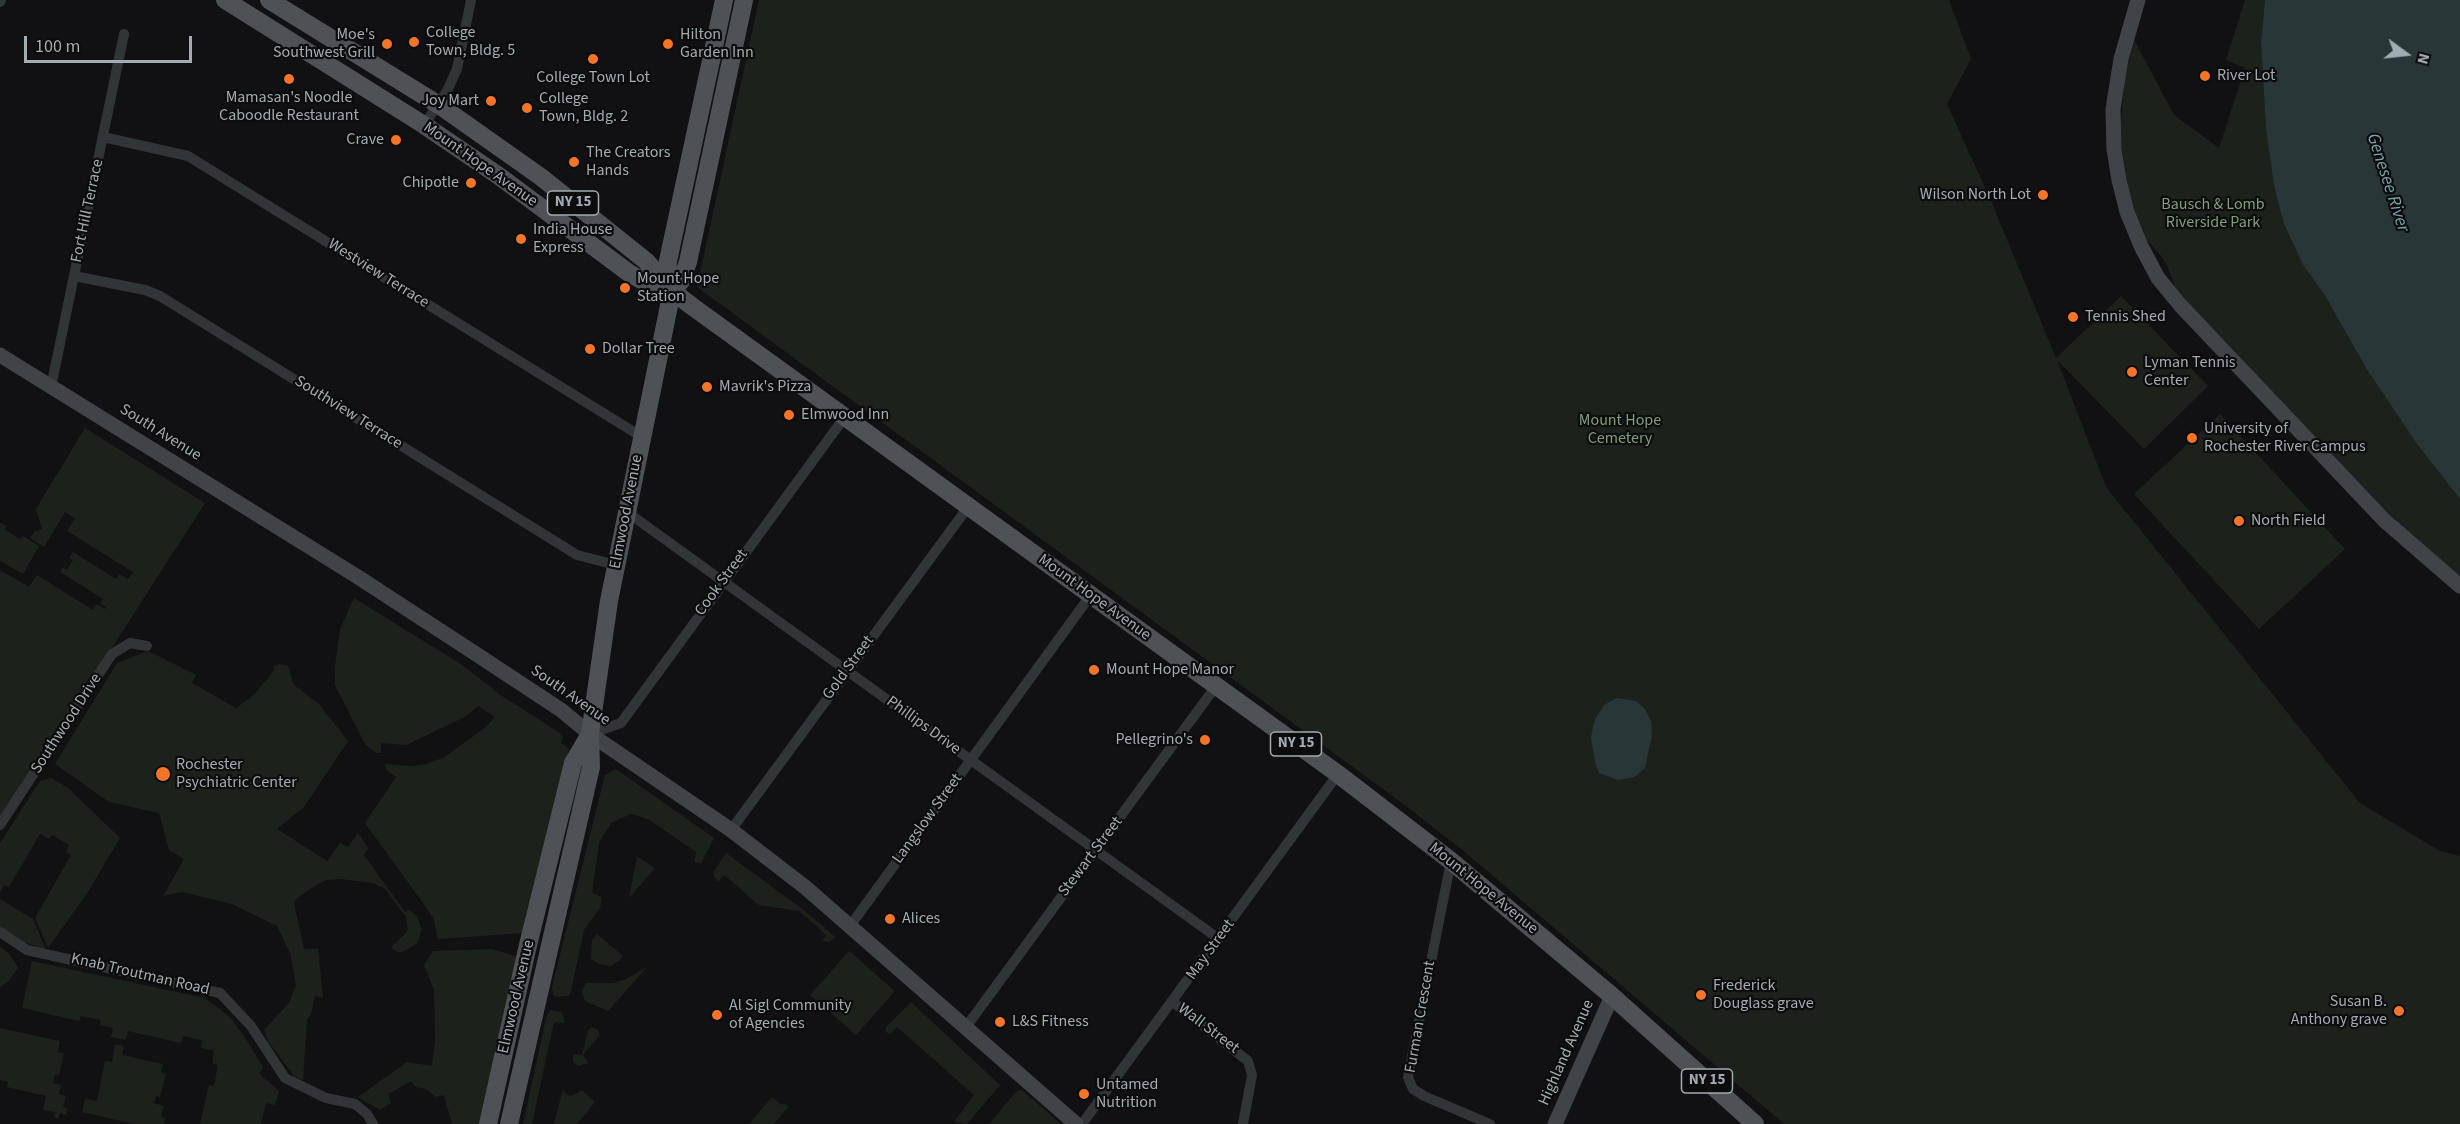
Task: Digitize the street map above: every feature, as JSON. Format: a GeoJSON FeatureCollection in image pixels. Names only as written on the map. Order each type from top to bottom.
{"type":"FeatureCollection","features":[{"type":"Feature","properties":{"kind":"main road","name":"Mount Hope Avenue"},"geometry":{"type":"LineString","coordinates":[[225,0],[424,125],[499,176],[629,273],[643,281],[672,291]]}},
{"type":"Feature","properties":{"kind":"main road","name":"Mount Hope Avenue"},"geometry":{"type":"LineString","coordinates":[[269,0],[439,105],[541,177],[646,261],[672,291],[844,418],[1338,774],[1451,861],[1612,996],[1755,1124]]}},
{"type":"Feature","properties":{"kind":"main road","name":"Elmwood Avenue"},"geometry":{"type":"LineString","coordinates":[[508,1124],[591,767],[590,734],[616,565],[672,291],[667,273],[668,261],[724,0]]}},
{"type":"Feature","properties":{"kind":"main road","name":"Elmwood Avenue"},"geometry":{"type":"LineString","coordinates":[[672,291],[681,281],[688,262],[744,0]]}},
{"type":"Feature","properties":{"kind":"main road"},"geometry":{"type":"LineString","coordinates":[[2139,0],[2119,65],[2113,109],[2114,149],[2127,212],[2158,278],[2181,306],[2385,521],[2460,586]]}},
{"type":"Feature","properties":{"kind":"main road","name":"South Avenue"},"geometry":{"type":"LineString","coordinates":[[0,355],[368,584],[561,710],[590,734],[731,830],[805,887],[1076,1124]]}},
{"type":"Feature","properties":{"kind":"main road","name":"Elmwood Avenue"},"geometry":{"type":"LineString","coordinates":[[488,1124],[528,945],[573,763],[590,734]]}},
{"type":"Feature","properties":{"kind":"main road","name":"Highland Avenue"},"geometry":{"type":"LineString","coordinates":[[1555,1124],[1612,996]]}},
{"type":"Feature","properties":{"kind":"street"},"geometry":{"type":"LineString","coordinates":[[424,125],[439,105],[457,69],[471,0]]}},
{"type":"Feature","properties":{"kind":"street","name":"Fort Hill Terrace"},"geometry":{"type":"LineString","coordinates":[[51,387],[124,34]]}},
{"type":"Feature","properties":{"kind":"street","name":"Westview Terrace"},"geometry":{"type":"LineString","coordinates":[[103,137],[188,156],[642,437]]}},
{"type":"Feature","properties":{"kind":"street","name":"Southview Terrace"},"geometry":{"type":"LineString","coordinates":[[74,276],[145,290],[160,296],[577,555],[616,565]]}},
{"type":"Feature","properties":{"kind":"street","name":"Cook Street"},"geometry":{"type":"LineString","coordinates":[[590,734],[621,723],[844,418]]}},
{"type":"Feature","properties":{"kind":"street","name":"Gold Street"},"geometry":{"type":"LineString","coordinates":[[731,830],[968,507]]}},
{"type":"Feature","properties":{"kind":"street","name":"Phillips Drive"},"geometry":{"type":"LineString","coordinates":[[627,512],[1219,939]]}},
{"type":"Feature","properties":{"kind":"street","name":"Langslow Street"},"geometry":{"type":"LineString","coordinates":[[850,926],[1090,596]]}},
{"type":"Feature","properties":{"kind":"street","name":"Southwood Drive"},"geometry":{"type":"LineString","coordinates":[[0,825],[112,654],[130,643],[147,646]]}},
{"type":"Feature","properties":{"kind":"street","name":"Stewart Street"},"geometry":{"type":"LineString","coordinates":[[966,1027],[1215,686]]}},
{"type":"Feature","properties":{"kind":"street","name":"May Street"},"geometry":{"type":"LineString","coordinates":[[1082,1124],[1338,774]]}},
{"type":"Feature","properties":{"kind":"street","name":"Furman Crescent"},"geometry":{"type":"LineString","coordinates":[[1451,861],[1408,1077],[1413,1089],[1424,1096],[1490,1124]]}},
{"type":"Feature","properties":{"kind":"street","name":"Knab Troutman Road"},"geometry":{"type":"LineString","coordinates":[[0,932],[27,950],[220,993],[251,1026],[285,1078],[326,1098],[355,1104],[367,1114],[373,1124]]}},
{"type":"Feature","properties":{"kind":"street","name":"Wall Street"},"geometry":{"type":"LineString","coordinates":[[1173,1002],[1248,1061],[1252,1075],[1243,1124]]}},
{"type":"Feature","properties":{"kind":"green space","name":"Mount Hope Cemetery"},"geometry":{"type":"Polygon","coordinates":[[[759,0],[1949,0],[1971,59],[1947,104],[1991,201],[2056,358],[2121,296],[2208,386],[2144,449],[2057,360],[2106,487],[2360,803],[2440,851],[2460,856],[2460,1124],[1784,1124],[1465,852],[1402,803],[697,287],[759,0]]]}},
{"type":"Feature","properties":{"kind":"green space","name":"Bausch & Lomb Riverside Park"},"geometry":{"type":"Polygon","coordinates":[[[2245,0],[2265,0],[2261,41],[2266,129],[2274,186],[2284,224],[2303,265],[2324,294],[2366,368],[2417,444],[2460,499],[2460,576],[2413,538],[2391,516],[2192,307],[2176,289],[2162,257],[2146,239],[2136,216],[2128,190],[2120,133],[2125,76],[2134,40],[2174,115],[2219,148],[2245,68],[2226,60],[2245,0]]]}},
{"type":"Feature","properties":{"kind":"green space","name":"North Field"},"geometry":{"type":"Polygon","coordinates":[[[2220,414],[2345,549],[2259,629],[2134,494],[2220,414]]]}},
{"type":"Feature","properties":{"kind":"green space"},"geometry":{"type":"Polygon","coordinates":[[[85,428],[205,503],[0,822],[0,570],[29,587],[37,575],[93,610],[96,604],[105,609],[106,607],[100,603],[103,599],[60,572],[63,567],[67,570],[73,560],[69,558],[73,552],[116,579],[119,574],[128,579],[133,572],[67,531],[75,518],[65,512],[44,547],[30,538],[35,531],[42,529],[36,509],[85,428]]]}},
{"type":"Feature","properties":{"kind":"green space"},"geometry":{"type":"Polygon","coordinates":[[[0,522],[7,526],[5,530],[20,539],[23,536],[39,546],[23,574],[0,561],[0,522]]]}},
{"type":"Feature","properties":{"kind":"green space"},"geometry":{"type":"Polygon","coordinates":[[[354,598],[464,666],[499,694],[563,737],[561,743],[569,749],[523,933],[438,939],[433,917],[365,823],[396,777],[386,770],[385,764],[410,766],[426,764],[443,758],[486,727],[495,717],[478,706],[465,717],[406,745],[381,743],[381,753],[376,753],[365,744],[335,685],[340,629],[354,598]]]}},
{"type":"Feature","properties":{"kind":"green space"},"geometry":{"type":"Polygon","coordinates":[[[148,651],[196,675],[192,683],[236,708],[254,695],[275,669],[273,667],[279,664],[288,666],[294,685],[319,704],[348,741],[304,807],[277,829],[327,861],[340,843],[348,847],[358,833],[368,848],[364,855],[405,912],[409,910],[416,915],[422,929],[417,944],[402,952],[397,952],[392,948],[408,929],[406,917],[384,888],[372,883],[341,879],[327,880],[296,899],[294,904],[304,949],[318,949],[323,998],[315,996],[311,1015],[307,1019],[303,1080],[294,1076],[268,1041],[264,1030],[289,1003],[296,984],[290,953],[277,926],[232,904],[182,892],[163,896],[184,859],[169,850],[159,813],[109,802],[55,764],[117,663],[148,651]]]}},
{"type":"Feature","properties":{"kind":"green space"},"geometry":{"type":"Polygon","coordinates":[[[616,769],[714,838],[701,864],[694,862],[696,852],[648,819],[631,814],[611,823],[599,843],[592,893],[602,897],[600,908],[584,930],[571,991],[568,996],[557,997],[553,995],[552,987],[605,775],[616,769]]]}},
{"type":"Feature","properties":{"kind":"green space"},"geometry":{"type":"Polygon","coordinates":[[[51,778],[67,787],[120,838],[86,895],[48,948],[35,918],[71,855],[66,852],[69,845],[52,835],[49,839],[40,834],[9,887],[4,885],[0,892],[0,843],[40,781],[51,778]]]}},
{"type":"Feature","properties":{"kind":"green space"},"geometry":{"type":"Polygon","coordinates":[[[726,853],[809,914],[835,937],[830,942],[822,941],[826,935],[799,911],[759,905],[724,875],[718,882],[714,877],[714,871],[726,853]]]}},
{"type":"Feature","properties":{"kind":"green space"},"geometry":{"type":"Polygon","coordinates":[[[637,856],[655,868],[629,898],[637,856]]]}},
{"type":"Feature","properties":{"kind":"green space"},"geometry":{"type":"Polygon","coordinates":[[[0,899],[33,919],[46,950],[24,942],[0,927],[0,899]]]}},
{"type":"Feature","properties":{"kind":"green space"},"geometry":{"type":"Polygon","coordinates":[[[597,934],[623,956],[619,961],[610,966],[599,964],[591,959],[592,940],[597,934]]]}},
{"type":"Feature","properties":{"kind":"green space"},"geometry":{"type":"Polygon","coordinates":[[[0,947],[10,954],[18,968],[8,982],[0,987],[0,947]]]}},
{"type":"Feature","properties":{"kind":"green space"},"geometry":{"type":"Polygon","coordinates":[[[492,949],[519,957],[479,1124],[452,1124],[444,1095],[436,1097],[426,1089],[415,1087],[411,1081],[388,1094],[391,1103],[380,1110],[358,1097],[407,1062],[432,1066],[435,1040],[434,989],[424,965],[433,951],[492,949]]]}},
{"type":"Feature","properties":{"kind":"green space"},"geometry":{"type":"Polygon","coordinates":[[[849,951],[895,991],[856,1035],[810,995],[849,951]]]}},
{"type":"Feature","properties":{"kind":"green space"},"geometry":{"type":"Polygon","coordinates":[[[32,961],[205,998],[230,1017],[246,1039],[263,1067],[259,1074],[279,1091],[275,1105],[266,1103],[261,1124],[200,1124],[209,1085],[214,1086],[218,1065],[212,1063],[214,1051],[201,1048],[202,1040],[183,1036],[181,1043],[128,1031],[125,1040],[111,1037],[113,1028],[100,1025],[101,1020],[81,1016],[79,1021],[22,1008],[32,961]]]}},
{"type":"Feature","properties":{"kind":"green space"},"geometry":{"type":"Polygon","coordinates":[[[647,967],[608,1011],[585,1001],[582,991],[586,983],[613,983],[626,979],[647,967]]]}},
{"type":"Feature","properties":{"kind":"green space"},"geometry":{"type":"Polygon","coordinates":[[[911,1002],[1000,1085],[967,1124],[954,1122],[974,1095],[897,1027],[890,1034],[886,1032],[886,1027],[911,1002]]]}},
{"type":"Feature","properties":{"kind":"green space"},"geometry":{"type":"Polygon","coordinates":[[[550,1010],[561,1012],[565,1022],[554,1022],[532,1124],[523,1124],[546,1018],[550,1010]]]}},
{"type":"Feature","properties":{"kind":"green space"},"geometry":{"type":"Polygon","coordinates":[[[593,1027],[599,1030],[599,1036],[583,1055],[588,1063],[578,1066],[573,1062],[573,1056],[582,1055],[588,1030],[593,1027]]]}},
{"type":"Feature","properties":{"kind":"green space"},"geometry":{"type":"Polygon","coordinates":[[[0,1028],[60,1041],[58,1052],[64,1053],[59,1075],[55,1074],[53,1083],[61,1085],[59,1094],[66,1096],[63,1107],[67,1108],[66,1115],[60,1113],[58,1119],[54,1118],[55,1112],[43,1110],[46,1096],[7,1087],[8,1082],[0,1080],[0,1028]]]}},
{"type":"Feature","properties":{"kind":"green space"},"geometry":{"type":"Polygon","coordinates":[[[115,1044],[124,1046],[122,1055],[163,1064],[161,1072],[166,1074],[160,1097],[156,1096],[154,1103],[164,1106],[161,1116],[165,1118],[164,1124],[134,1124],[82,1112],[85,1099],[97,1101],[105,1061],[112,1062],[115,1044]]]}},
{"type":"Feature","properties":{"kind":"green space"},"geometry":{"type":"Polygon","coordinates":[[[563,1089],[571,1096],[582,1090],[595,1102],[577,1124],[554,1124],[563,1089]]]}},
{"type":"Feature","properties":{"kind":"green space"},"geometry":{"type":"Polygon","coordinates":[[[1022,1090],[1061,1124],[989,1124],[1017,1091],[1022,1090]]]}},
{"type":"Feature","properties":{"kind":"green space"},"geometry":{"type":"Polygon","coordinates":[[[772,1097],[781,1105],[784,1103],[788,1107],[774,1124],[749,1124],[772,1097]]]}},
{"type":"Feature","properties":{"kind":"water","name":"Genesee River"},"geometry":{"type":"Polygon","coordinates":[[[2265,0],[2460,0],[2460,499],[2417,444],[2366,368],[2324,294],[2303,265],[2284,224],[2274,186],[2266,129],[2261,41],[2265,0]]]}},
{"type":"Feature","properties":{"kind":"water"},"geometry":{"type":"Polygon","coordinates":[[[1617,698],[1636,701],[1645,709],[1651,721],[1652,735],[1645,768],[1634,777],[1618,780],[1599,773],[1591,737],[1595,719],[1604,705],[1617,698]]]}},
{"type":"Feature","properties":{"kind":"place","name":"College Town, Bldg. 5"},"geometry":{"type":"Point","coordinates":[414,42]}},
{"type":"Feature","properties":{"kind":"place","name":"Moe's Southwest Grill"},"geometry":{"type":"Point","coordinates":[387,44]}},
{"type":"Feature","properties":{"kind":"place","name":"Hilton Garden Inn"},"geometry":{"type":"Point","coordinates":[668,44]}},
{"type":"Feature","properties":{"kind":"place","name":"College Town Lot"},"geometry":{"type":"Point","coordinates":[593,59]}},
{"type":"Feature","properties":{"kind":"place","name":"River Lot"},"geometry":{"type":"Point","coordinates":[2205,76]}},
{"type":"Feature","properties":{"kind":"place","name":"Mamasan's Noodle Caboodle Restaurant"},"geometry":{"type":"Point","coordinates":[289,79]}},
{"type":"Feature","properties":{"kind":"place","name":"Joy Mart"},"geometry":{"type":"Point","coordinates":[491,101]}},
{"type":"Feature","properties":{"kind":"place","name":"College Town, Bldg. 2"},"geometry":{"type":"Point","coordinates":[527,108]}},
{"type":"Feature","properties":{"kind":"place","name":"Crave"},"geometry":{"type":"Point","coordinates":[396,140]}},
{"type":"Feature","properties":{"kind":"place","name":"The Creators Hands"},"geometry":{"type":"Point","coordinates":[574,162]}},
{"type":"Feature","properties":{"kind":"place","name":"Chipotle"},"geometry":{"type":"Point","coordinates":[471,183]}},
{"type":"Feature","properties":{"kind":"place","name":"Wilson North Lot"},"geometry":{"type":"Point","coordinates":[2043,195]}},
{"type":"Feature","properties":{"kind":"place","name":"India House Express"},"geometry":{"type":"Point","coordinates":[521,239]}},
{"type":"Feature","properties":{"kind":"place","name":"Mount Hope Station"},"geometry":{"type":"Point","coordinates":[625,288]}},
{"type":"Feature","properties":{"kind":"place","name":"Tennis Shed"},"geometry":{"type":"Point","coordinates":[2073,317]}},
{"type":"Feature","properties":{"kind":"place","name":"Dollar Tree"},"geometry":{"type":"Point","coordinates":[590,349]}},
{"type":"Feature","properties":{"kind":"place","name":"Lyman Tennis Center"},"geometry":{"type":"Point","coordinates":[2132,372]}},
{"type":"Feature","properties":{"kind":"place","name":"Mavrik's Pizza"},"geometry":{"type":"Point","coordinates":[707,387]}},
{"type":"Feature","properties":{"kind":"place","name":"Elmwood Inn"},"geometry":{"type":"Point","coordinates":[789,415]}},
{"type":"Feature","properties":{"kind":"place","name":"University of Rochester River Campus"},"geometry":{"type":"Point","coordinates":[2192,438]}},
{"type":"Feature","properties":{"kind":"place","name":"North Field"},"geometry":{"type":"Point","coordinates":[2239,521]}},
{"type":"Feature","properties":{"kind":"place","name":"Mount Hope Manor"},"geometry":{"type":"Point","coordinates":[1094,670]}},
{"type":"Feature","properties":{"kind":"place","name":"Pellegrino's"},"geometry":{"type":"Point","coordinates":[1205,740]}},
{"type":"Feature","properties":{"kind":"place","name":"Rochester Psychiatric Center"},"geometry":{"type":"Point","coordinates":[163,774]}},
{"type":"Feature","properties":{"kind":"place","name":"Alices"},"geometry":{"type":"Point","coordinates":[890,919]}},
{"type":"Feature","properties":{"kind":"place","name":"Frederick Douglass grave"},"geometry":{"type":"Point","coordinates":[1701,995]}},
{"type":"Feature","properties":{"kind":"place","name":"Susan B. Anthony grave"},"geometry":{"type":"Point","coordinates":[2399,1011]}},
{"type":"Feature","properties":{"kind":"place","name":"Al Sigl Community of Agencies"},"geometry":{"type":"Point","coordinates":[717,1015]}},
{"type":"Feature","properties":{"kind":"place","name":"L&S Fitness"},"geometry":{"type":"Point","coordinates":[1000,1022]}},
{"type":"Feature","properties":{"kind":"place","name":"Untamed Nutrition"},"geometry":{"type":"Point","coordinates":[1084,1094]}}]}
